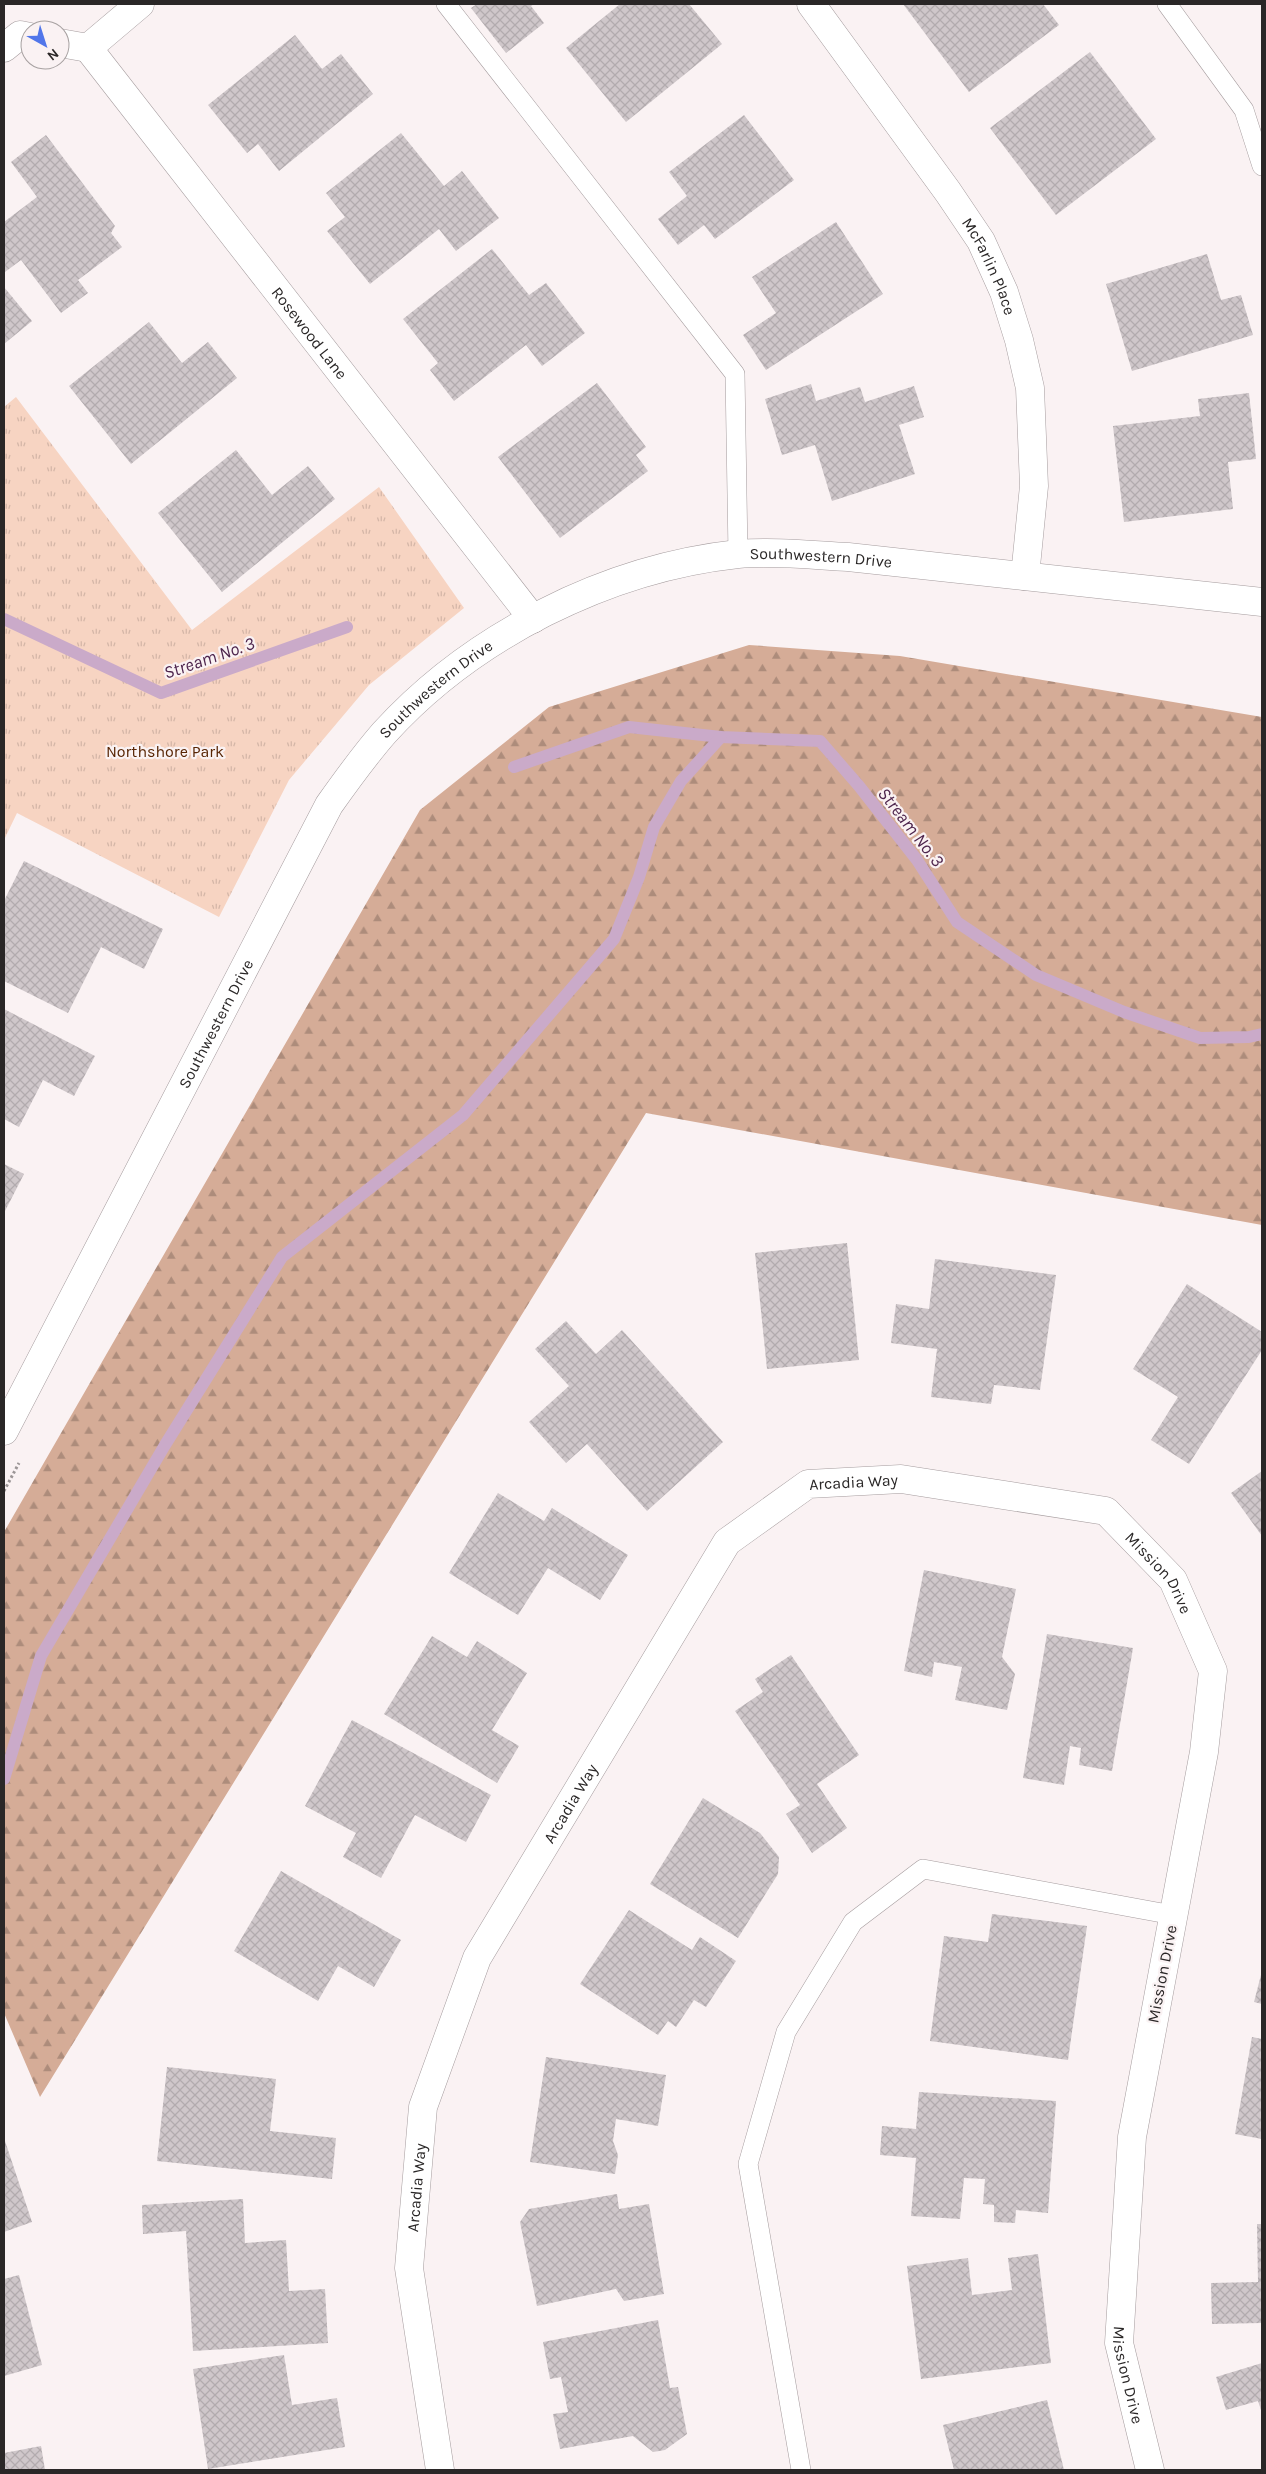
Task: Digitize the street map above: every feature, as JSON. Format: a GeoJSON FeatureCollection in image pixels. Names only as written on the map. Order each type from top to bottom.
{"type":"FeatureCollection","features":[{"type":"Feature","properties":{"kind":"street"},"geometry":{"type":"LineString","coordinates":[[70,45],[88,48],[140,4]]}},
{"type":"Feature","properties":{"kind":"street","name":"McFarlin Place"},"geometry":{"type":"LineString","coordinates":[[811,4],[948,192],[981,241],[1004,292],[1019,340],[1030,388],[1034,486],[1025,576]]}},
{"type":"Feature","properties":{"kind":"street"},"geometry":{"type":"LineString","coordinates":[[4,48],[20,35]]}},
{"type":"Feature","properties":{"kind":"street","name":"Rosewood Lane"},"geometry":{"type":"LineString","coordinates":[[88,48],[533,619]]}},
{"type":"Feature","properties":{"kind":"street","name":"Southwestern Drive"},"geometry":{"type":"LineString","coordinates":[[4,1431],[329,805],[384,733],[420,697],[466,661],[533,619],[570,600],[615,582],[682,564],[738,554],[790,553],[848,557],[1262,602]]}},
{"type":"Feature","properties":{"kind":"street","name":"Arcadia Way"},"geometry":{"type":"LineString","coordinates":[[440,2470],[410,2268],[424,2107],[477,1958],[727,1542],[808,1484],[901,1479],[1106,1511]]}},
{"type":"Feature","properties":{"kind":"street","name":"Mission Drive"},"geometry":{"type":"LineString","coordinates":[[1106,1511],[1173,1580],[1213,1672],[1204,1752],[1132,2137],[1119,2343],[1150,2470]]}},
{"type":"Feature","properties":{"kind":"lane"},"geometry":{"type":"LineString","coordinates":[[446,4],[736,374],[738,554]]}},
{"type":"Feature","properties":{"kind":"lane"},"geometry":{"type":"LineString","coordinates":[[1167,4],[1244,110],[1262,166]]}},
{"type":"Feature","properties":{"kind":"lane"},"geometry":{"type":"LineString","coordinates":[[801,2470],[748,2164],[786,2032],[853,1922],[923,1869],[1174,1915]]}},
{"type":"Feature","properties":{"kind":"path"},"geometry":{"type":"LineString","coordinates":[[4,1492],[22,1457]]}},
{"type":"Feature","properties":{"kind":"green space","name":"Northshore Park"},"geometry":{"type":"Polygon","coordinates":[[[16,397],[192,630],[379,487],[464,608],[369,685],[289,780],[219,917],[17,813],[4,840],[4,407],[16,397]]]}},
{"type":"Feature","properties":{"kind":"green space"},"geometry":{"type":"Polygon","coordinates":[[[749,645],[900,656],[1262,717],[1262,1225],[646,1113],[40,2097],[4,2013],[4,1532],[420,810],[549,707],[749,645]]]}},
{"type":"Feature","properties":{"kind":"building"},"geometry":{"type":"Polygon","coordinates":[[[477,4],[534,4],[531,6],[544,23],[506,53],[471,8],[477,4]]]}},
{"type":"Feature","properties":{"kind":"building"},"geometry":{"type":"Polygon","coordinates":[[[620,4],[689,4],[722,44],[626,122],[566,48],[620,4]]]}},
{"type":"Feature","properties":{"kind":"building"},"geometry":{"type":"Polygon","coordinates":[[[903,4],[1043,4],[1059,25],[969,92],[903,4]]]}},
{"type":"Feature","properties":{"kind":"building"},"geometry":{"type":"Polygon","coordinates":[[[295,35],[322,69],[341,54],[373,94],[279,171],[258,144],[247,153],[208,105],[295,35]]]}},
{"type":"Feature","properties":{"kind":"building"},"geometry":{"type":"Polygon","coordinates":[[[1090,52],[1156,139],[1056,215],[990,128],[1090,52]]]}},
{"type":"Feature","properties":{"kind":"building"},"geometry":{"type":"Polygon","coordinates":[[[744,115],[794,180],[715,239],[704,225],[678,245],[658,219],[687,196],[669,172],[744,115]]]}},
{"type":"Feature","properties":{"kind":"building"},"geometry":{"type":"Polygon","coordinates":[[[401,133],[444,186],[462,171],[499,218],[456,251],[439,229],[370,284],[327,231],[345,217],[326,193],[401,133]]]}},
{"type":"Feature","properties":{"kind":"building"},"geometry":{"type":"Polygon","coordinates":[[[46,135],[115,226],[111,233],[122,247],[78,280],[88,293],[61,313],[21,260],[5,272],[4,270],[4,222],[37,197],[11,162],[46,135]]]}},
{"type":"Feature","properties":{"kind":"building"},"geometry":{"type":"Polygon","coordinates":[[[836,222],[883,294],[766,370],[743,335],[776,313],[752,277],[836,222]]]}},
{"type":"Feature","properties":{"kind":"building"},"geometry":{"type":"Polygon","coordinates":[[[492,249],[529,295],[546,283],[585,333],[542,366],[526,345],[454,401],[430,370],[438,363],[403,319],[492,249]]]}},
{"type":"Feature","properties":{"kind":"building"},"geometry":{"type":"Polygon","coordinates":[[[1207,254],[1221,300],[1241,295],[1253,335],[1132,371],[1106,284],[1207,254]]]}},
{"type":"Feature","properties":{"kind":"building"},"geometry":{"type":"Polygon","coordinates":[[[4,287],[32,321],[4,344],[4,287]]]}},
{"type":"Feature","properties":{"kind":"building"},"geometry":{"type":"Polygon","coordinates":[[[149,322],[182,363],[208,342],[237,378],[131,464],[69,386],[149,322]]]}},
{"type":"Feature","properties":{"kind":"building"},"geometry":{"type":"Polygon","coordinates":[[[597,383],[646,447],[636,455],[648,471],[560,538],[498,457],[597,383]]]}},
{"type":"Feature","properties":{"kind":"building"},"geometry":{"type":"Polygon","coordinates":[[[811,384],[816,401],[860,387],[865,402],[914,386],[924,417],[899,425],[915,474],[832,501],[815,445],[782,455],[765,399],[811,384]]]}},
{"type":"Feature","properties":{"kind":"building"},"geometry":{"type":"Polygon","coordinates":[[[1249,393],[1256,459],[1228,462],[1233,509],[1124,522],[1113,426],[1200,416],[1198,399],[1249,393]]]}},
{"type":"Feature","properties":{"kind":"building"},"geometry":{"type":"Polygon","coordinates":[[[236,450],[272,495],[308,466],[335,499],[222,592],[158,513],[236,450]]]}},
{"type":"Feature","properties":{"kind":"building"},"geometry":{"type":"Polygon","coordinates":[[[24,861],[163,929],[144,969],[101,947],[68,1013],[4,981],[4,901],[24,861]]]}},
{"type":"Feature","properties":{"kind":"building"},"geometry":{"type":"Polygon","coordinates":[[[4,1009],[95,1056],[74,1096],[43,1080],[19,1127],[4,1119],[4,1009]]]}},
{"type":"Feature","properties":{"kind":"building"},"geometry":{"type":"Polygon","coordinates":[[[4,1164],[24,1174],[4,1213],[4,1164]]]}},
{"type":"Feature","properties":{"kind":"building"},"geometry":{"type":"Polygon","coordinates":[[[847,1243],[859,1360],[767,1369],[755,1253],[847,1243]]]}},
{"type":"Feature","properties":{"kind":"building"},"geometry":{"type":"Polygon","coordinates":[[[935,1259],[1056,1275],[1040,1390],[994,1385],[991,1404],[931,1397],[937,1349],[891,1343],[896,1304],[929,1309],[935,1259]]]}},
{"type":"Feature","properties":{"kind":"building"},"geometry":{"type":"Polygon","coordinates":[[[1187,1284],[1262,1332],[1262,1350],[1189,1464],[1151,1440],[1178,1397],[1133,1369],[1187,1284]]]}},
{"type":"Feature","properties":{"kind":"building"},"geometry":{"type":"Polygon","coordinates":[[[566,1321],[596,1354],[622,1330],[723,1442],[647,1511],[587,1444],[566,1463],[529,1422],[569,1386],[535,1349],[566,1321]]]}},
{"type":"Feature","properties":{"kind":"building"},"geometry":{"type":"Polygon","coordinates":[[[1262,1471],[1262,1536],[1231,1493],[1262,1471]]]}},
{"type":"Feature","properties":{"kind":"building"},"geometry":{"type":"Polygon","coordinates":[[[498,1493],[544,1521],[552,1508],[628,1555],[600,1600],[548,1568],[518,1615],[449,1573],[498,1493]]]}},
{"type":"Feature","properties":{"kind":"building"},"geometry":{"type":"Polygon","coordinates":[[[924,1570],[1016,1589],[1002,1657],[1015,1674],[1007,1710],[955,1700],[962,1667],[934,1662],[932,1677],[904,1671],[924,1570]]]}},
{"type":"Feature","properties":{"kind":"building"},"geometry":{"type":"Polygon","coordinates":[[[1047,1634],[1133,1648],[1112,1771],[1079,1765],[1081,1748],[1070,1746],[1064,1785],[1023,1778],[1047,1634]]]}},
{"type":"Feature","properties":{"kind":"building"},"geometry":{"type":"Polygon","coordinates":[[[432,1636],[467,1657],[477,1641],[527,1673],[492,1730],[519,1746],[497,1783],[384,1714],[432,1636]]]}},
{"type":"Feature","properties":{"kind":"building"},"geometry":{"type":"Polygon","coordinates":[[[791,1655],[859,1755],[817,1784],[847,1828],[812,1853],[786,1814],[800,1805],[735,1711],[763,1692],[755,1679],[791,1655]]]}},
{"type":"Feature","properties":{"kind":"building"},"geometry":{"type":"Polygon","coordinates":[[[352,1720],[491,1795],[466,1842],[415,1815],[381,1878],[343,1857],[356,1833],[305,1806],[352,1720]]]}},
{"type":"Feature","properties":{"kind":"building"},"geometry":{"type":"Polygon","coordinates":[[[703,1798],[760,1833],[779,1857],[778,1874],[738,1938],[650,1884],[703,1798]]]}},
{"type":"Feature","properties":{"kind":"building"},"geometry":{"type":"Polygon","coordinates":[[[281,1871],[401,1940],[374,1987],[338,1966],[318,2001],[234,1951],[281,1871]]]}},
{"type":"Feature","properties":{"kind":"building"},"geometry":{"type":"Polygon","coordinates":[[[629,1910],[692,1950],[700,1937],[736,1961],[706,2007],[694,2000],[676,2027],[668,2021],[658,2035],[580,1984],[629,1910]]]}},
{"type":"Feature","properties":{"kind":"building"},"geometry":{"type":"Polygon","coordinates":[[[992,1914],[1087,1926],[1068,2060],[930,2041],[944,1936],[988,1942],[992,1914]]]}},
{"type":"Feature","properties":{"kind":"building"},"geometry":{"type":"Polygon","coordinates":[[[1262,1971],[1262,2004],[1254,2002],[1262,1971]]]}},
{"type":"Feature","properties":{"kind":"building"},"geometry":{"type":"Polygon","coordinates":[[[1252,2037],[1262,2039],[1262,2139],[1235,2134],[1252,2037]]]}},
{"type":"Feature","properties":{"kind":"building"},"geometry":{"type":"Polygon","coordinates":[[[546,2057],[666,2075],[658,2126],[616,2119],[613,2141],[618,2155],[615,2174],[530,2162],[546,2057]]]}},
{"type":"Feature","properties":{"kind":"building"},"geometry":{"type":"Polygon","coordinates":[[[167,2067],[276,2079],[270,2131],[336,2138],[332,2179],[157,2161],[167,2067]]]}},
{"type":"Feature","properties":{"kind":"building"},"geometry":{"type":"Polygon","coordinates":[[[919,2092],[1056,2101],[1048,2213],[1016,2210],[1015,2223],[994,2222],[994,2205],[983,2204],[985,2179],[964,2178],[960,2219],[911,2216],[916,2158],[880,2155],[882,2126],[916,2129],[919,2092]]]}},
{"type":"Feature","properties":{"kind":"building"},"geometry":{"type":"Polygon","coordinates":[[[4,2138],[32,2222],[4,2232],[4,2138]]]}},
{"type":"Feature","properties":{"kind":"building"},"geometry":{"type":"Polygon","coordinates":[[[617,2194],[619,2209],[649,2204],[664,2294],[624,2301],[616,2289],[537,2306],[520,2222],[529,2209],[617,2194]]]}},
{"type":"Feature","properties":{"kind":"building"},"geometry":{"type":"Polygon","coordinates":[[[243,2199],[245,2243],[286,2240],[289,2291],[325,2289],[328,2343],[193,2351],[186,2231],[143,2234],[142,2205],[243,2199]]]}},
{"type":"Feature","properties":{"kind":"building"},"geometry":{"type":"Polygon","coordinates":[[[1257,2224],[1262,2224],[1262,2323],[1212,2324],[1211,2283],[1258,2282],[1257,2224]]]}},
{"type":"Feature","properties":{"kind":"building"},"geometry":{"type":"Polygon","coordinates":[[[1038,2254],[1051,2363],[921,2379],[907,2266],[968,2258],[972,2295],[1012,2290],[1008,2258],[1038,2254]]]}},
{"type":"Feature","properties":{"kind":"building"},"geometry":{"type":"Polygon","coordinates":[[[19,2275],[42,2365],[4,2376],[4,2279],[19,2275]]]}},
{"type":"Feature","properties":{"kind":"building"},"geometry":{"type":"Polygon","coordinates":[[[658,2320],[670,2388],[678,2387],[687,2434],[665,2450],[653,2452],[633,2436],[560,2449],[553,2414],[568,2412],[561,2377],[550,2379],[543,2342],[658,2320]]]}},
{"type":"Feature","properties":{"kind":"building"},"geometry":{"type":"Polygon","coordinates":[[[284,2355],[292,2405],[337,2398],[345,2447],[208,2469],[193,2369],[284,2355]]]}},
{"type":"Feature","properties":{"kind":"building"},"geometry":{"type":"Polygon","coordinates":[[[1262,2363],[1262,2413],[1258,2401],[1226,2410],[1216,2377],[1262,2363]]]}},
{"type":"Feature","properties":{"kind":"building"},"geometry":{"type":"Polygon","coordinates":[[[1047,2400],[1064,2470],[954,2470],[943,2425],[1047,2400]]]}},
{"type":"Feature","properties":{"kind":"building"},"geometry":{"type":"Polygon","coordinates":[[[41,2446],[45,2470],[4,2470],[4,2453],[41,2446]]]}},
{"type":"Feature","properties":{"kind":"waterway","name":"Stream No. 3"},"geometry":{"type":"LineString","coordinates":[[4,619],[161,693],[347,627]]}},
{"type":"Feature","properties":{"kind":"waterway","name":"Stream No. 3"},"geometry":{"type":"LineString","coordinates":[[514,767],[629,727],[721,737],[820,741],[859,786],[917,860],[957,922],[1036,975],[1124,1012],[1200,1038],[1249,1037],[1262,1034]]}},
{"type":"Feature","properties":{"kind":"waterway"},"geometry":{"type":"LineString","coordinates":[[4,1779],[41,1656],[165,1445],[282,1257],[463,1115],[614,939],[639,877],[654,827],[681,781],[721,737]]}}]}
